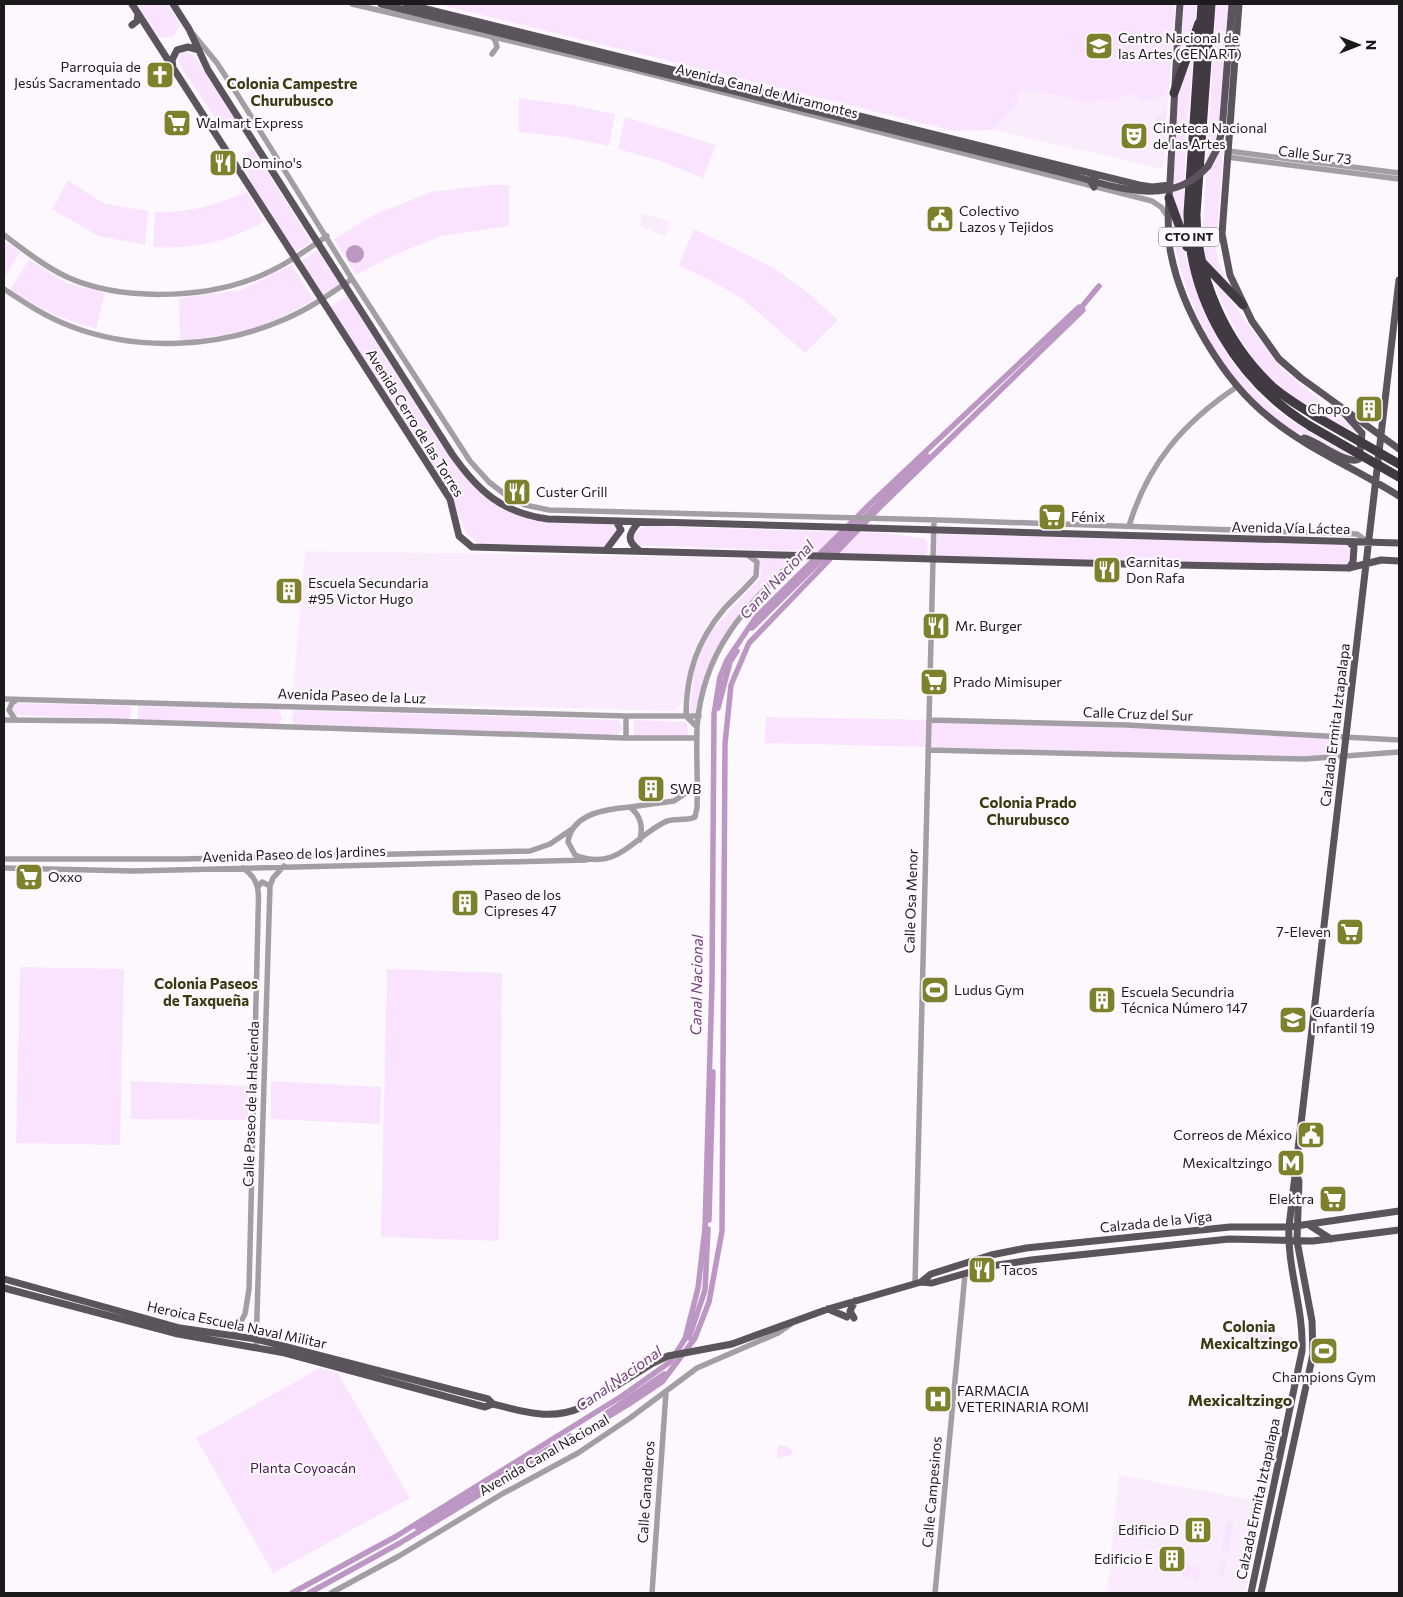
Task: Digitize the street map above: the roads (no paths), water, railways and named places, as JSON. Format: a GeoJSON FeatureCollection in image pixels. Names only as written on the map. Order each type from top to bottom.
{"type":"FeatureCollection","features":[{"type":"Feature","properties":{"kind":"highway","name":"CTO INT"},"geometry":{"type":"LineString","coordinates":[[1202,4],[1188,213],[1196,259],[1210,311],[1242,366],[1271,398],[1310,426],[1399,477]]}},
{"type":"Feature","properties":{"kind":"highway","name":"CTO INT"},"geometry":{"type":"LineString","coordinates":[[1211,4],[1196,214],[1196,259],[1218,309],[1248,360],[1276,390],[1316,416],[1399,464]]}},
{"type":"Feature","properties":{"kind":"highway"},"geometry":{"type":"LineString","coordinates":[[1174,92],[1193,35],[1201,18]]}},
{"type":"Feature","properties":{"kind":"highway"},"geometry":{"type":"LineString","coordinates":[[1169,198],[1196,259],[1243,305]]}},
{"type":"Feature","properties":{"kind":"main road","name":"Avenida Cerro de las Torres"},"geometry":{"type":"LineString","coordinates":[[132,4],[450,499],[462,540],[472,547],[932,559]]}},
{"type":"Feature","properties":{"kind":"main road","name":"Avenida Cerro de las Torres"},"geometry":{"type":"LineString","coordinates":[[173,4],[189,29],[208,70],[452,454],[468,476],[503,507],[537,517],[868,529]]}},
{"type":"Feature","properties":{"kind":"main road","name":"Avenida Canal de Miramontes"},"geometry":{"type":"LineString","coordinates":[[381,4],[977,152],[1149,192],[1174,189],[1198,176],[1211,161],[1221,137],[1232,4]]}},
{"type":"Feature","properties":{"kind":"main road","name":"Avenida Canal de Miramontes"},"geometry":{"type":"LineString","coordinates":[[406,4],[1152,187],[1170,185]]}},
{"type":"Feature","properties":{"kind":"main road","name":"CTO INT"},"geometry":{"type":"LineString","coordinates":[[1180,4],[1168,218],[1172,258],[1183,294],[1216,356],[1238,386],[1263,412],[1297,437],[1399,496]]}},
{"type":"Feature","properties":{"kind":"main road","name":"CTO INT"},"geometry":{"type":"LineString","coordinates":[[1239,4],[1227,154],[1223,247],[1230,275],[1243,305],[1260,333],[1280,359],[1301,378],[1399,449]]}},
{"type":"Feature","properties":{"kind":"main road"},"geometry":{"type":"LineString","coordinates":[[132,26],[137,21],[138,14]]}},
{"type":"Feature","properties":{"kind":"main road"},"geometry":{"type":"LineString","coordinates":[[174,71],[172,60],[177,50],[188,47],[198,50]]}},
{"type":"Feature","properties":{"kind":"main road"},"geometry":{"type":"LineString","coordinates":[[977,152],[996,161]]}},
{"type":"Feature","properties":{"kind":"main road"},"geometry":{"type":"LineString","coordinates":[[1079,182],[1086,179],[1085,171]]}},
{"type":"Feature","properties":{"kind":"main road"},"geometry":{"type":"LineString","coordinates":[[1094,187],[1091,179],[1098,174]]}},
{"type":"Feature","properties":{"kind":"main road","name":"Calzada Ermita Iztapalapa"},"geometry":{"type":"LineString","coordinates":[[1261,1593],[1313,1354],[1312,1321],[1293,1226],[1295,1172],[1399,280]]}},
{"type":"Feature","properties":{"kind":"main road"},"geometry":{"type":"LineString","coordinates":[[1297,437],[1313,440],[1350,461],[1359,458],[1362,433],[1332,400]]}},
{"type":"Feature","properties":{"kind":"main road"},"geometry":{"type":"LineString","coordinates":[[606,550],[621,530],[616,521]]}},
{"type":"Feature","properties":{"kind":"main road"},"geometry":{"type":"LineString","coordinates":[[639,522],[629,534],[629,539],[632,546],[640,551]]}},
{"type":"Feature","properties":{"kind":"main road","name":"Avenida Vía Láctea"},"geometry":{"type":"LineString","coordinates":[[868,529],[1369,543]]}},
{"type":"Feature","properties":{"kind":"main road"},"geometry":{"type":"LineString","coordinates":[[1349,542],[1354,547],[1353,562],[1349,568]]}},
{"type":"Feature","properties":{"kind":"main road"},"geometry":{"type":"LineString","coordinates":[[1369,543],[1399,543]]}},
{"type":"Feature","properties":{"kind":"main road"},"geometry":{"type":"LineString","coordinates":[[932,559],[1349,568],[1381,560],[1399,561]]}},
{"type":"Feature","properties":{"kind":"main road","name":"Calzada de la Viga"},"geometry":{"type":"LineString","coordinates":[[918,1283],[930,1274],[1009,1251],[1188,1230],[1310,1225],[1399,1211]]}},
{"type":"Feature","properties":{"kind":"main road"},"geometry":{"type":"LineString","coordinates":[[1310,1225],[1331,1239]]}},
{"type":"Feature","properties":{"kind":"main road","name":"Calzada Ermita Iztapalapa"},"geometry":{"type":"LineString","coordinates":[[1250,1593],[1302,1351],[1303,1330],[1288,1241],[1293,1226]]}},
{"type":"Feature","properties":{"kind":"main road"},"geometry":{"type":"LineString","coordinates":[[1188,1230],[1189,1243]]}},
{"type":"Feature","properties":{"kind":"main road","name":"Calzada de la Viga"},"geometry":{"type":"LineString","coordinates":[[727,1345],[855,1301],[918,1283],[932,1283],[1023,1261],[1229,1239],[1297,1242],[1399,1230]]}},
{"type":"Feature","properties":{"kind":"main road"},"geometry":{"type":"LineString","coordinates":[[1290,1260],[1294,1255],[1299,1258]]}},
{"type":"Feature","properties":{"kind":"main road","name":"Heroica Escuela Naval Militar"},"geometry":{"type":"LineString","coordinates":[[4,1280],[180,1328],[256,1339],[470,1394],[488,1399],[493,1404],[545,1416],[569,1413],[653,1363],[681,1352],[727,1345]]}},
{"type":"Feature","properties":{"kind":"main road","name":"Heroica Escuela Naval Militar"},"geometry":{"type":"LineString","coordinates":[[4,1288],[178,1334],[285,1353],[485,1407],[493,1404]]}},
{"type":"Feature","properties":{"kind":"main road"},"geometry":{"type":"LineString","coordinates":[[828,1310],[850,1318],[850,1308],[855,1301]]}},
{"type":"Feature","properties":{"kind":"street","name":"Avenida Canal de Miramontes"},"geometry":{"type":"LineString","coordinates":[[352,4],[487,35],[1152,201],[1161,207],[1168,218]]}},
{"type":"Feature","properties":{"kind":"street","name":"Avenida Cerro de las Torres"},"geometry":{"type":"LineString","coordinates":[[189,29],[217,63],[327,236],[352,280],[470,461],[489,482],[506,496],[525,505],[549,510],[877,518]]}},
{"type":"Feature","properties":{"kind":"street"},"geometry":{"type":"LineString","coordinates":[[487,35],[496,42],[496,49],[492,54]]}},
{"type":"Feature","properties":{"kind":"street","name":"Calle Sur 73"},"geometry":{"type":"LineString","coordinates":[[1227,154],[1399,173]]}},
{"type":"Feature","properties":{"kind":"street","name":"Calle Sur 73"},"geometry":{"type":"LineString","coordinates":[[1227,154],[1399,179]]}},
{"type":"Feature","properties":{"kind":"street"},"geometry":{"type":"LineString","coordinates":[[4,234],[47,266],[69,277],[112,289],[143,293],[182,294],[218,289],[253,279],[295,258],[327,236]]}},
{"type":"Feature","properties":{"kind":"street"},"geometry":{"type":"LineString","coordinates":[[4,289],[34,309],[70,326],[107,336],[151,343],[209,341],[244,335],[283,321],[352,280]]}},
{"type":"Feature","properties":{"kind":"street"},"geometry":{"type":"LineString","coordinates":[[1129,526],[1148,478],[1163,453],[1177,437],[1218,399],[1238,386]]}},
{"type":"Feature","properties":{"kind":"street","name":"Avenida Vía Láctea"},"geometry":{"type":"LineString","coordinates":[[877,518],[1357,534],[1369,543]]}},
{"type":"Feature","properties":{"kind":"street","name":"Calle Osa Menor"},"geometry":{"type":"LineString","coordinates":[[918,1283],[934,520]]}},
{"type":"Feature","properties":{"kind":"street"},"geometry":{"type":"LineString","coordinates":[[697,727],[686,716],[691,672],[703,636],[725,608],[749,584],[758,571],[757,562],[746,554]]}},
{"type":"Feature","properties":{"kind":"street"},"geometry":{"type":"LineString","coordinates":[[698,785],[674,801],[606,809],[594,813],[572,828],[569,837],[569,847],[575,856],[586,860],[613,857],[666,821],[688,820],[695,817],[698,808],[698,785],[698,738],[697,727],[715,654],[731,628],[762,592],[799,555]]}},
{"type":"Feature","properties":{"kind":"street","name":"Avenida Paseo de la Luz"},"geometry":{"type":"LineString","coordinates":[[4,699],[626,716],[699,716]]}},
{"type":"Feature","properties":{"kind":"street"},"geometry":{"type":"LineString","coordinates":[[18,699],[12,703],[9,710],[12,717],[18,720]]}},
{"type":"Feature","properties":{"kind":"street"},"geometry":{"type":"LineString","coordinates":[[626,716],[626,738]]}},
{"type":"Feature","properties":{"kind":"street"},"geometry":{"type":"LineString","coordinates":[[4,720],[93,720],[626,738],[698,738]]}},
{"type":"Feature","properties":{"kind":"street","name":"Calle Cruz del Sur"},"geometry":{"type":"LineString","coordinates":[[929,720],[1127,725],[1399,740]]}},
{"type":"Feature","properties":{"kind":"street"},"geometry":{"type":"LineString","coordinates":[[928,750],[1295,758],[1344,757],[1399,752]]}},
{"type":"Feature","properties":{"kind":"street"},"geometry":{"type":"LineString","coordinates":[[630,807],[637,813],[641,823],[640,840]]}},
{"type":"Feature","properties":{"kind":"street","name":"Avenida Paseo de los Jardines"},"geometry":{"type":"LineString","coordinates":[[4,858],[202,859],[530,851],[550,844],[572,828]]}},
{"type":"Feature","properties":{"kind":"street"},"geometry":{"type":"LineString","coordinates":[[322,856],[322,865]]}},
{"type":"Feature","properties":{"kind":"street"},"geometry":{"type":"LineString","coordinates":[[343,856],[343,865]]}},
{"type":"Feature","properties":{"kind":"street"},"geometry":{"type":"LineString","coordinates":[[182,859],[182,870]]}},
{"type":"Feature","properties":{"kind":"street"},"geometry":{"type":"LineString","coordinates":[[202,859],[202,870]]}},
{"type":"Feature","properties":{"kind":"street","name":"Avenida Paseo de los Jardines"},"geometry":{"type":"LineString","coordinates":[[4,868],[202,870],[322,865],[586,860]]}},
{"type":"Feature","properties":{"kind":"street"},"geometry":{"type":"LineString","coordinates":[[258,887],[262,882],[270,886],[273,878],[284,866]]}},
{"type":"Feature","properties":{"kind":"street"},"geometry":{"type":"LineString","coordinates":[[243,868],[256,878],[258,887]]}},
{"type":"Feature","properties":{"kind":"street","name":"Calle Paseo de la Hacienda"},"geometry":{"type":"LineString","coordinates":[[256,1348],[270,886]]}},
{"type":"Feature","properties":{"kind":"street","name":"Calle Paseo de la Hacienda"},"geometry":{"type":"LineString","coordinates":[[233,1336],[246,1314],[248,1302],[258,887]]}},
{"type":"Feature","properties":{"kind":"street"},"geometry":{"type":"LineString","coordinates":[[256,968],[268,968]]}},
{"type":"Feature","properties":{"kind":"street"},"geometry":{"type":"LineString","coordinates":[[251,1192],[261,1193]]}},
{"type":"Feature","properties":{"kind":"street"},"geometry":{"type":"LineString","coordinates":[[251,1216],[261,1217]]}},
{"type":"Feature","properties":{"kind":"street","name":"Calle Campesinos"},"geometry":{"type":"LineString","coordinates":[[935,1593],[965,1274]]}},
{"type":"Feature","properties":{"kind":"street","name":"Avenida Canal Nacional"},"geometry":{"type":"LineString","coordinates":[[331,1593],[399,1556],[502,1494],[578,1453],[666,1392],[697,1368],[778,1333],[793,1322]]}},
{"type":"Feature","properties":{"kind":"street","name":"Calle Ganaderos"},"geometry":{"type":"LineString","coordinates":[[652,1593],[666,1392]]}},
{"type":"Feature","properties":{"kind":"waterway","name":"Canal Nacional"},"geometry":{"type":"LineString","coordinates":[[1080,309],[1099,286]]}},
{"type":"Feature","properties":{"kind":"waterway","name":"Canal Nacional"},"geometry":{"type":"LineString","coordinates":[[292,1593],[395,1537],[622,1396],[670,1362],[685,1339],[698,1288],[705,1228],[712,982],[714,714],[720,677],[727,660],[756,617],[871,503],[1079,307],[1083,310],[881,506],[749,643],[731,685],[725,744],[722,1231],[709,1302],[695,1338],[662,1382],[629,1404],[400,1543],[309,1593]]}},
{"type":"Feature","properties":{"kind":"waterway","name":"Canal Nacional"},"geometry":{"type":"LineString","coordinates":[[752,628],[927,456]]}},
{"type":"Feature","properties":{"kind":"waterway","name":"Canal Nacional"},"geometry":{"type":"LineString","coordinates":[[718,708],[730,662],[737,651]]}},
{"type":"Feature","properties":{"kind":"waterway","name":"Canal Nacional"},"geometry":{"type":"LineString","coordinates":[[709,1220],[713,1072]]}},
{"type":"Feature","properties":{"kind":"waterway","name":"Canal Nacional"},"geometry":{"type":"LineString","coordinates":[[689,1338],[705,1290],[708,1229]]}},
{"type":"Feature","properties":{"kind":"waterway","name":"Canal Nacional"},"geometry":{"type":"LineString","coordinates":[[604,1415],[664,1374]]}},
{"type":"Feature","properties":{"kind":"waterway","name":"Canal Nacional"},"geometry":{"type":"LineString","coordinates":[[417,1527],[570,1436]]}},
{"type":"Feature","properties":{"kind":"place","name":"Centro Nacional de las Artes (CENART)"},"geometry":{"type":"Point","coordinates":[1099,46]}},
{"type":"Feature","properties":{"kind":"place","name":"Parroquia de Jesús Sacramentado"},"geometry":{"type":"Point","coordinates":[160,75]}},
{"type":"Feature","properties":{"kind":"place","name":"Walmart Express"},"geometry":{"type":"Point","coordinates":[177,123]}},
{"type":"Feature","properties":{"kind":"place","name":"Cineteca Nacional de las Artes"},"geometry":{"type":"Point","coordinates":[1134,136]}},
{"type":"Feature","properties":{"kind":"place","name":"Domino's"},"geometry":{"type":"Point","coordinates":[223,163]}},
{"type":"Feature","properties":{"kind":"place","name":"Colectivo Lazos y Tejidos"},"geometry":{"type":"Point","coordinates":[940,219]}},
{"type":"Feature","properties":{"kind":"place","name":"Chopo"},"geometry":{"type":"Point","coordinates":[1369,409]}},
{"type":"Feature","properties":{"kind":"place","name":"Custer Grill"},"geometry":{"type":"Point","coordinates":[517,492]}},
{"type":"Feature","properties":{"kind":"place","name":"Fénix"},"geometry":{"type":"Point","coordinates":[1052,517]}},
{"type":"Feature","properties":{"kind":"place","name":"Carnitas Don Rafa"},"geometry":{"type":"Point","coordinates":[1107,570]}},
{"type":"Feature","properties":{"kind":"place","name":"Escuela Secundaria #95 Victor Hugo"},"geometry":{"type":"Point","coordinates":[289,591]}},
{"type":"Feature","properties":{"kind":"place","name":"Mr. Burger"},"geometry":{"type":"Point","coordinates":[936,626]}},
{"type":"Feature","properties":{"kind":"place","name":"Prado Mimisuper"},"geometry":{"type":"Point","coordinates":[934,682]}},
{"type":"Feature","properties":{"kind":"place","name":"SWB"},"geometry":{"type":"Point","coordinates":[651,789]}},
{"type":"Feature","properties":{"kind":"place","name":"Oxxo"},"geometry":{"type":"Point","coordinates":[29,877]}},
{"type":"Feature","properties":{"kind":"place","name":"Paseo de los Cipreses 47"},"geometry":{"type":"Point","coordinates":[465,903]}},
{"type":"Feature","properties":{"kind":"place","name":"7-Eleven"},"geometry":{"type":"Point","coordinates":[1350,932]}},
{"type":"Feature","properties":{"kind":"place","name":"Ludus Gym"},"geometry":{"type":"Point","coordinates":[935,990]}},
{"type":"Feature","properties":{"kind":"place","name":"Escuela Secundria Técnica Número 147"},"geometry":{"type":"Point","coordinates":[1102,1000]}},
{"type":"Feature","properties":{"kind":"place","name":"Guardería Infantil 19"},"geometry":{"type":"Point","coordinates":[1293,1020]}},
{"type":"Feature","properties":{"kind":"place","name":"Correos de México"},"geometry":{"type":"Point","coordinates":[1311,1135]}},
{"type":"Feature","properties":{"kind":"place","name":"Mexicaltzingo"},"geometry":{"type":"Point","coordinates":[1291,1163]}},
{"type":"Feature","properties":{"kind":"place","name":"Elektra"},"geometry":{"type":"Point","coordinates":[1333,1199]}},
{"type":"Feature","properties":{"kind":"place","name":"Tacos"},"geometry":{"type":"Point","coordinates":[982,1270]}},
{"type":"Feature","properties":{"kind":"place","name":"Champions Gym"},"geometry":{"type":"Point","coordinates":[1324,1351]}},
{"type":"Feature","properties":{"kind":"place","name":"FARMACIA VETERINARIA ROMI"},"geometry":{"type":"Point","coordinates":[938,1399]}},
{"type":"Feature","properties":{"kind":"place","name":"Edificio D"},"geometry":{"type":"Point","coordinates":[1198,1530]}},
{"type":"Feature","properties":{"kind":"place","name":"Edificio E"},"geometry":{"type":"Point","coordinates":[1172,1559]}},
{"type":"Feature","properties":{"kind":"district","name":"Colonia Campestre Churubusco"},"geometry":{"type":"Point","coordinates":[292,92]}},
{"type":"Feature","properties":{"kind":"district","name":"Colonia Prado Churubusco"},"geometry":{"type":"Point","coordinates":[1028,812]}},
{"type":"Feature","properties":{"kind":"district","name":"Colonia Paseos de Taxqueña"},"geometry":{"type":"Point","coordinates":[206,992]}},
{"type":"Feature","properties":{"kind":"district","name":"Colonia Mexicaltzingo"},"geometry":{"type":"Point","coordinates":[1249,1336]}},
{"type":"Feature","properties":{"kind":"district","name":"Mexicaltzingo"},"geometry":{"type":"Point","coordinates":[1240,1400]}},
{"type":"Feature","properties":{"kind":"park label","name":"Planta Coyoacán"},"geometry":{"type":"Point","coordinates":[303,1468]}}]}
